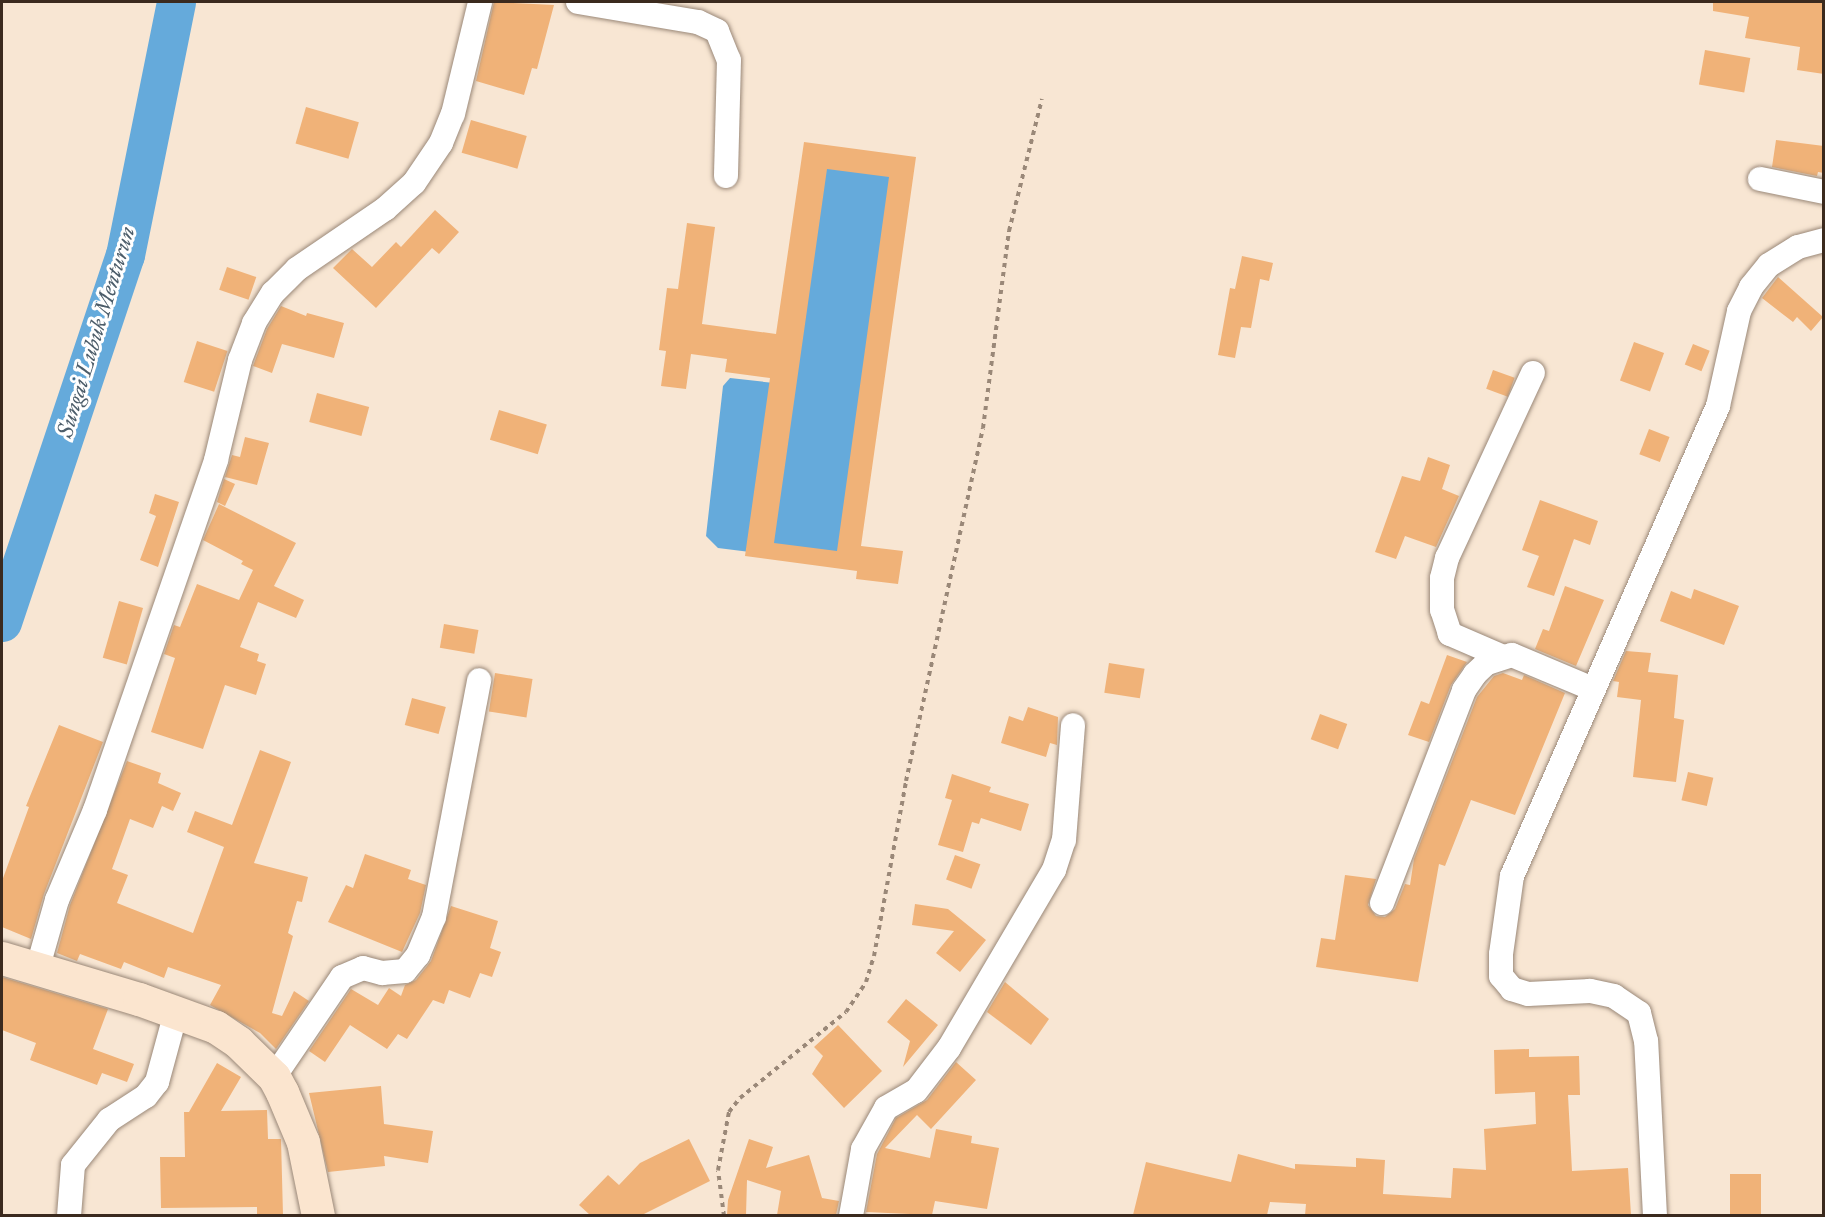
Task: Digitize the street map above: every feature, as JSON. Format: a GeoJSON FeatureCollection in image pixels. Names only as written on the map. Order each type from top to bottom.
{"type":"FeatureCollection","features":[{"type":"Feature","properties":{"kind":"street"},"geometry":{"type":"LineString","coordinates":[[318,1215],[303,1142],[274,1077],[223,1032],[176,1012],[18,964],[57,900],[95,810],[216,460],[240,360],[254,323],[273,293],[297,269],[385,209],[414,183],[441,143],[453,114],[480,2]]}},
{"type":"Feature","properties":{"kind":"street"},"geometry":{"type":"LineString","coordinates":[[578,2],[698,22],[717,32],[729,60],[726,176]]}},
{"type":"Feature","properties":{"kind":"street"},"geometry":{"type":"LineString","coordinates":[[1760,179],[1824,192]]}},
{"type":"Feature","properties":{"kind":"street"},"geometry":{"type":"LineString","coordinates":[[1654,1215],[1646,1041],[1639,1013],[1614,996],[1590,991],[1528,994],[1512,989],[1501,976],[1512,876],[1718,406],[1739,311],[1751,287],[1769,265],[1798,247],[1824,240]]}},
{"type":"Feature","properties":{"kind":"street"},"geometry":{"type":"LineString","coordinates":[[1501,656],[1450,634],[1443,610],[1442,578],[1447,558],[1533,373]]}},
{"type":"Feature","properties":{"kind":"street"},"geometry":{"type":"LineString","coordinates":[[1382,903],[1464,690],[1481,668],[1501,656],[1512,655],[1593,689]]}},
{"type":"Feature","properties":{"kind":"street"},"geometry":{"type":"LineString","coordinates":[[274,1077],[342,977],[363,968],[382,974],[405,971],[418,955],[434,917],[479,680]]}},
{"type":"Feature","properties":{"kind":"street"},"geometry":{"type":"LineString","coordinates":[[851,1215],[863,1149],[886,1108],[916,1091],[949,1048],[1054,870],[1064,840],[1073,725]]}},
{"type":"Feature","properties":{"kind":"street"},"geometry":{"type":"LineString","coordinates":[[69,1215],[74,1165],[109,1120],[146,1096],[157,1082],[176,1012]]}},
{"type":"Feature","properties":{"kind":"path"},"geometry":{"type":"LineString","coordinates":[[724,1215],[718,1170],[729,1112],[740,1098],[846,1012],[866,982],[874,956],[906,782],[983,428],[1009,231],[1042,99]]}},
{"type":"Feature","properties":{"kind":"water"},"geometry":{"type":"Polygon","coordinates":[[[825,164],[893,174],[843,548],[829,562],[718,548],[706,536],[723,386],[730,378],[774,383],[825,164]]]}},
{"type":"Feature","properties":{"kind":"building"},"geometry":{"type":"Polygon","coordinates":[[[494,2],[554,5],[537,69],[532,68],[524,95],[476,81],[494,2]]]}},
{"type":"Feature","properties":{"kind":"building"},"geometry":{"type":"Polygon","coordinates":[[[1713,2],[1824,2],[1824,74],[1797,70],[1800,47],[1745,38],[1749,17],[1713,11],[1713,2]]]}},
{"type":"Feature","properties":{"kind":"building"},"geometry":{"type":"Polygon","coordinates":[[[1705,50],[1750,58],[1744,92],[1699,84],[1705,50]]]}},
{"type":"Feature","properties":{"kind":"building"},"geometry":{"type":"Polygon","coordinates":[[[306,107],[359,122],[348,159],[296,144],[306,107]]]}},
{"type":"Feature","properties":{"kind":"building"},"geometry":{"type":"Polygon","coordinates":[[[471,120],[527,136],[517,169],[462,153],[471,120]]]}},
{"type":"Feature","properties":{"kind":"building"},"geometry":{"type":"Polygon","coordinates":[[[1776,140],[1824,146],[1824,173],[1818,172],[1817,176],[1772,167],[1776,140]]]}},
{"type":"Feature","properties":{"kind":"building"},"geometry":{"type":"Polygon","coordinates":[[[804,142],[916,157],[861,546],[903,551],[898,584],[856,579],[857,571],[745,556],[770,378],[725,372],[727,359],[691,354],[686,389],[661,386],[666,351],[659,350],[667,288],[678,289],[687,223],[715,227],[702,324],[776,334],[804,142]],[[827,169],[774,543],[837,551],[889,177],[827,169]]]}},
{"type":"Feature","properties":{"kind":"building"},"geometry":{"type":"Polygon","coordinates":[[[435,210],[459,232],[439,254],[432,248],[376,308],[333,268],[352,249],[372,267],[396,242],[401,247],[435,210]]]}},
{"type":"Feature","properties":{"kind":"building"},"geometry":{"type":"Polygon","coordinates":[[[1242,256],[1273,263],[1269,281],[1260,279],[1251,328],[1241,327],[1235,358],[1218,355],[1230,288],[1235,289],[1242,256]]]}},
{"type":"Feature","properties":{"kind":"building"},"geometry":{"type":"Polygon","coordinates":[[[227,267],[256,277],[248,300],[219,290],[227,267]]]}},
{"type":"Feature","properties":{"kind":"building"},"geometry":{"type":"Polygon","coordinates":[[[1778,277],[1823,317],[1811,331],[1797,317],[1793,322],[1762,298],[1778,277]]]}},
{"type":"Feature","properties":{"kind":"building"},"geometry":{"type":"Polygon","coordinates":[[[281,306],[306,316],[307,313],[344,323],[334,358],[282,344],[272,373],[253,366],[267,329],[281,306]]]}},
{"type":"Feature","properties":{"kind":"building"},"geometry":{"type":"Polygon","coordinates":[[[197,341],[227,351],[214,392],[184,382],[197,341]]]}},
{"type":"Feature","properties":{"kind":"building"},"geometry":{"type":"Polygon","coordinates":[[[1634,342],[1664,353],[1650,391],[1620,381],[1634,342]]]}},
{"type":"Feature","properties":{"kind":"building"},"geometry":{"type":"Polygon","coordinates":[[[1693,344],[1710,351],[1701,371],[1685,364],[1693,344]]]}},
{"type":"Feature","properties":{"kind":"building"},"geometry":{"type":"Polygon","coordinates":[[[1493,370],[1515,378],[1508,397],[1486,389],[1493,370]]]}},
{"type":"Feature","properties":{"kind":"building"},"geometry":{"type":"Polygon","coordinates":[[[317,393],[369,407],[361,436],[309,422],[317,393]]]}},
{"type":"Feature","properties":{"kind":"building"},"geometry":{"type":"Polygon","coordinates":[[[499,410],[547,425],[538,454],[490,440],[499,410]]]}},
{"type":"Feature","properties":{"kind":"building"},"geometry":{"type":"Polygon","coordinates":[[[1649,429],[1670,437],[1660,462],[1639,454],[1649,429]]]}},
{"type":"Feature","properties":{"kind":"building"},"geometry":{"type":"Polygon","coordinates":[[[245,437],[269,443],[257,485],[225,477],[232,455],[240,457],[245,437]]]}},
{"type":"Feature","properties":{"kind":"building"},"geometry":{"type":"Polygon","coordinates":[[[1428,457],[1450,465],[1442,489],[1459,496],[1436,547],[1405,536],[1396,559],[1375,552],[1402,476],[1420,481],[1428,457]]]}},
{"type":"Feature","properties":{"kind":"building"},"geometry":{"type":"Polygon","coordinates":[[[224,479],[235,484],[225,506],[217,502],[224,479]]]}},
{"type":"Feature","properties":{"kind":"building"},"geometry":{"type":"Polygon","coordinates":[[[155,494],[179,502],[158,567],[140,560],[156,516],[149,513],[155,494]]]}},
{"type":"Feature","properties":{"kind":"building"},"geometry":{"type":"Polygon","coordinates":[[[1540,500],[1598,521],[1590,545],[1574,539],[1554,596],[1527,587],[1539,556],[1522,550],[1540,500]]]}},
{"type":"Feature","properties":{"kind":"building"},"geometry":{"type":"Polygon","coordinates":[[[219,504],[296,543],[274,586],[304,600],[296,618],[258,602],[240,647],[259,654],[257,661],[266,664],[256,695],[225,685],[203,749],[151,732],[175,658],[164,654],[174,625],[180,627],[197,584],[239,600],[253,570],[241,564],[243,561],[203,540],[219,504]]]}},
{"type":"Feature","properties":{"kind":"building"},"geometry":{"type":"Polygon","coordinates":[[[1565,586],[1604,600],[1576,666],[1535,649],[1543,629],[1549,631],[1565,586]]]}},
{"type":"Feature","properties":{"kind":"building"},"geometry":{"type":"Polygon","coordinates":[[[1694,589],[1739,606],[1724,645],[1660,621],[1671,591],[1691,599],[1694,589]]]}},
{"type":"Feature","properties":{"kind":"building"},"geometry":{"type":"Polygon","coordinates":[[[119,601],[143,608],[127,665],[103,658],[119,601]]]}},
{"type":"Feature","properties":{"kind":"building"},"geometry":{"type":"Polygon","coordinates":[[[444,624],[478,630],[474,654],[440,648],[444,624]]]}},
{"type":"Feature","properties":{"kind":"building"},"geometry":{"type":"Polygon","coordinates":[[[1626,651],[1651,653],[1648,672],[1678,675],[1674,718],[1684,720],[1676,782],[1633,777],[1641,700],[1617,697],[1619,682],[1613,681],[1626,651]]]}},
{"type":"Feature","properties":{"kind":"building"},"geometry":{"type":"Polygon","coordinates":[[[1447,655],[1467,662],[1451,685],[1429,742],[1408,735],[1421,701],[1429,704],[1447,655]]]}},
{"type":"Feature","properties":{"kind":"building"},"geometry":{"type":"Polygon","coordinates":[[[1109,663],[1145,669],[1140,698],[1104,693],[1109,663]]]}},
{"type":"Feature","properties":{"kind":"building"},"geometry":{"type":"Polygon","coordinates":[[[495,673],[533,679],[526,717],[489,712],[495,673]]]}},
{"type":"Feature","properties":{"kind":"building"},"geometry":{"type":"Polygon","coordinates":[[[1503,673],[1522,680],[1524,675],[1565,693],[1515,815],[1471,800],[1445,866],[1439,864],[1418,982],[1316,967],[1321,938],[1335,940],[1345,875],[1376,879],[1368,905],[1376,916],[1385,917],[1395,909],[1405,884],[1410,885],[1414,859],[1477,697],[1494,676],[1503,673]]]}},
{"type":"Feature","properties":{"kind":"building"},"geometry":{"type":"Polygon","coordinates":[[[412,698],[446,707],[439,734],[405,725],[412,698]]]}},
{"type":"Feature","properties":{"kind":"building"},"geometry":{"type":"Polygon","coordinates":[[[1028,707],[1058,717],[1057,745],[1050,743],[1046,757],[1001,743],[1009,716],[1023,721],[1028,707]]]}},
{"type":"Feature","properties":{"kind":"building"},"geometry":{"type":"Polygon","coordinates":[[[1320,714],[1347,724],[1338,749],[1311,739],[1320,714]]]}},
{"type":"Feature","properties":{"kind":"building"},"geometry":{"type":"Polygon","coordinates":[[[59,725],[103,742],[44,894],[31,939],[2,927],[2,881],[29,807],[26,806],[59,725]]]}},
{"type":"Feature","properties":{"kind":"building"},"geometry":{"type":"Polygon","coordinates":[[[260,750],[291,762],[254,863],[308,877],[302,902],[297,901],[288,933],[293,936],[272,1013],[282,1016],[294,991],[309,1001],[276,1049],[260,1033],[210,1005],[221,985],[168,967],[164,978],[124,962],[121,969],[80,954],[77,961],[57,953],[70,905],[127,761],[161,773],[158,783],[181,793],[173,811],[162,806],[153,828],[130,819],[112,869],[128,875],[117,903],[193,933],[224,847],[187,832],[195,811],[232,825],[260,750]]]}},
{"type":"Feature","properties":{"kind":"building"},"geometry":{"type":"Polygon","coordinates":[[[1688,772],[1713,778],[1707,806],[1681,800],[1688,772]]]}},
{"type":"Feature","properties":{"kind":"building"},"geometry":{"type":"Polygon","coordinates":[[[952,774],[991,787],[989,792],[1029,804],[1021,831],[981,818],[979,824],[972,822],[963,852],[938,845],[952,800],[945,798],[952,774]]]}},
{"type":"Feature","properties":{"kind":"building"},"geometry":{"type":"Polygon","coordinates":[[[365,854],[411,870],[408,879],[426,885],[420,913],[402,952],[328,922],[346,885],[353,888],[365,854]]]}},
{"type":"Feature","properties":{"kind":"building"},"geometry":{"type":"Polygon","coordinates":[[[955,855],[980,864],[971,889],[946,879],[955,855]]]}},
{"type":"Feature","properties":{"kind":"building"},"geometry":{"type":"Polygon","coordinates":[[[915,904],[948,909],[986,940],[960,972],[936,953],[954,931],[912,925],[915,904]]]}},
{"type":"Feature","properties":{"kind":"building"},"geometry":{"type":"Polygon","coordinates":[[[451,906],[498,921],[490,948],[501,952],[492,977],[480,973],[470,998],[449,990],[444,1004],[433,1000],[407,1039],[398,1034],[387,1049],[350,1025],[325,1062],[309,1051],[351,989],[378,1005],[389,988],[401,996],[405,985],[416,980],[431,961],[451,906]]]}},
{"type":"Feature","properties":{"kind":"building"},"geometry":{"type":"Polygon","coordinates":[[[2,977],[108,1009],[93,1049],[134,1064],[127,1082],[102,1073],[97,1085],[30,1060],[36,1043],[2,1030],[2,977]]]}},
{"type":"Feature","properties":{"kind":"building"},"geometry":{"type":"Polygon","coordinates":[[[1005,982],[1049,1019],[1031,1045],[987,1012],[1005,982]]]}},
{"type":"Feature","properties":{"kind":"building"},"geometry":{"type":"Polygon","coordinates":[[[906,999],[938,1025],[903,1067],[910,1041],[887,1022],[906,999]]]}},
{"type":"Feature","properties":{"kind":"building"},"geometry":{"type":"Polygon","coordinates":[[[838,1025],[882,1071],[844,1108],[812,1074],[823,1056],[814,1047],[838,1025]]]}},
{"type":"Feature","properties":{"kind":"building"},"geometry":{"type":"Polygon","coordinates":[[[1529,1049],[1529,1057],[1579,1056],[1580,1095],[1568,1095],[1572,1171],[1628,1168],[1631,1215],[1305,1215],[1306,1204],[1270,1202],[1267,1215],[1133,1215],[1146,1162],[1231,1182],[1238,1154],[1295,1169],[1295,1164],[1356,1167],[1356,1158],[1385,1160],[1383,1194],[1451,1198],[1453,1168],[1486,1170],[1484,1129],[1536,1124],[1535,1092],[1495,1094],[1494,1050],[1529,1049]]]}},
{"type":"Feature","properties":{"kind":"building"},"geometry":{"type":"Polygon","coordinates":[[[956,1062],[976,1080],[931,1129],[917,1115],[885,1148],[930,1158],[936,1129],[972,1136],[971,1143],[999,1148],[987,1209],[935,1201],[932,1215],[866,1212],[877,1154],[896,1118],[927,1100],[956,1062]]]}},
{"type":"Feature","properties":{"kind":"building"},"geometry":{"type":"Polygon","coordinates":[[[217,1063],[241,1077],[221,1111],[267,1110],[268,1139],[281,1139],[283,1215],[257,1215],[257,1207],[161,1208],[160,1157],[185,1157],[184,1112],[189,1112],[217,1063]]]}},
{"type":"Feature","properties":{"kind":"building"},"geometry":{"type":"Polygon","coordinates":[[[381,1086],[384,1124],[433,1131],[428,1163],[384,1156],[385,1166],[328,1172],[309,1093],[381,1086]]]}},
{"type":"Feature","properties":{"kind":"building"},"geometry":{"type":"Polygon","coordinates":[[[689,1139],[710,1181],[642,1215],[590,1215],[579,1205],[608,1175],[619,1185],[640,1163],[689,1139]]]}},
{"type":"Feature","properties":{"kind":"building"},"geometry":{"type":"Polygon","coordinates":[[[749,1139],[773,1147],[766,1168],[809,1155],[822,1198],[839,1201],[836,1215],[777,1215],[781,1191],[747,1180],[746,1215],[727,1215],[728,1200],[749,1139]]]}},
{"type":"Feature","properties":{"kind":"building"},"geometry":{"type":"Polygon","coordinates":[[[1730,1174],[1761,1174],[1761,1215],[1730,1215],[1730,1174]]]}},
{"type":"Feature","properties":{"kind":"waterway","name":"Sungai Lubuk Menturun"},"geometry":{"type":"LineString","coordinates":[[2,622],[125,255],[176,2]]}}]}
